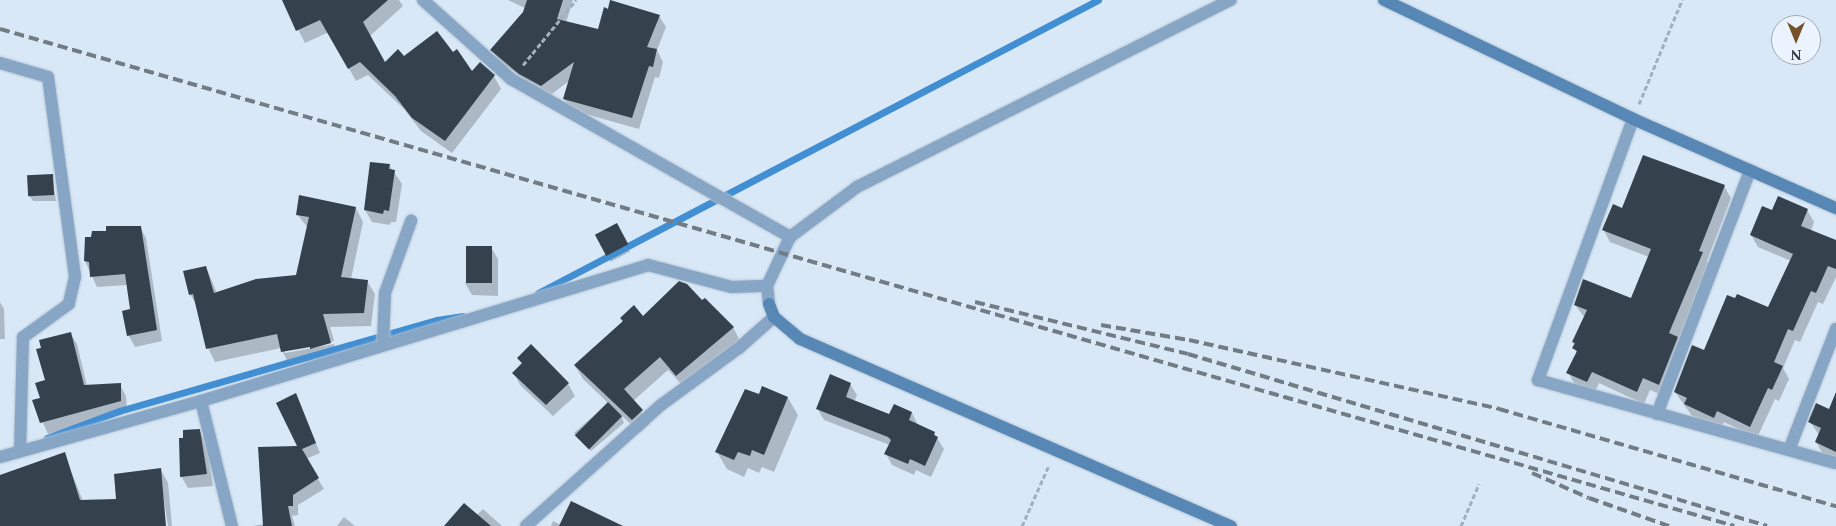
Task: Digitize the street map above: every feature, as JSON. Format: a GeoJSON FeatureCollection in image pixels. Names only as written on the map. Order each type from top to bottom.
{"type":"FeatureCollection","features":[{"type":"Feature","properties":{"kind":"street"},"geometry":{"type":"LineString","coordinates":[[423,0],[511,80],[790,237]]}},
{"type":"Feature","properties":{"kind":"street"},"geometry":{"type":"LineString","coordinates":[[1231,0],[857,187],[790,237],[767,286],[774,317],[800,339],[1231,526]]}},
{"type":"Feature","properties":{"kind":"street"},"geometry":{"type":"LineString","coordinates":[[1384,0],[1633,119],[1836,208]]}},
{"type":"Feature","properties":{"kind":"street"},"geometry":{"type":"LineString","coordinates":[[0,63],[48,77],[75,277],[69,304],[23,337],[20,451]]}},
{"type":"Feature","properties":{"kind":"street"},"geometry":{"type":"LineString","coordinates":[[1633,119],[1538,380],[1836,463]]}},
{"type":"Feature","properties":{"kind":"street"},"geometry":{"type":"LineString","coordinates":[[1657,414],[1750,170]]}},
{"type":"Feature","properties":{"kind":"street"},"geometry":{"type":"LineString","coordinates":[[383,343],[385,293],[411,221]]}},
{"type":"Feature","properties":{"kind":"street"},"geometry":{"type":"LineString","coordinates":[[0,457],[201,401],[383,343],[648,265],[732,287],[767,286]]}},
{"type":"Feature","properties":{"kind":"street"},"geometry":{"type":"LineString","coordinates":[[526,526],[661,405],[739,348],[774,317]]}},
{"type":"Feature","properties":{"kind":"street"},"geometry":{"type":"LineString","coordinates":[[1788,450],[1836,329]]}},
{"type":"Feature","properties":{"kind":"street"},"geometry":{"type":"LineString","coordinates":[[201,401],[232,526]]}},
{"type":"Feature","properties":{"kind":"path"},"geometry":{"type":"LineString","coordinates":[[511,80],[576,0]]}},
{"type":"Feature","properties":{"kind":"path"},"geometry":{"type":"LineString","coordinates":[[1633,119],[1682,0]]}},
{"type":"Feature","properties":{"kind":"path"},"geometry":{"type":"LineString","coordinates":[[1022,526],[1055,451]]}},
{"type":"Feature","properties":{"kind":"path"},"geometry":{"type":"LineString","coordinates":[[1461,526],[1479,484]]}},
{"type":"Feature","properties":{"kind":"building"},"geometry":{"type":"Polygon","coordinates":[[[282,0],[388,0],[363,22],[385,62],[398,49],[404,56],[437,31],[453,52],[457,49],[472,71],[480,62],[495,75],[445,141],[412,118],[395,96],[360,62],[348,69],[320,20],[296,31],[282,0]]]}},
{"type":"Feature","properties":{"kind":"building"},"geometry":{"type":"Polygon","coordinates":[[[527,0],[563,0],[557,19],[598,29],[604,7],[608,9],[610,0],[660,15],[647,47],[657,49],[653,67],[649,66],[632,118],[563,99],[574,62],[541,86],[519,74],[490,50],[523,12],[527,0]]]}},
{"type":"Feature","properties":{"kind":"building"},"geometry":{"type":"Polygon","coordinates":[[[1643,155],[1725,185],[1699,251],[1703,252],[1669,333],[1678,337],[1659,385],[1643,378],[1637,392],[1592,372],[1587,382],[1566,373],[1577,351],[1572,348],[1575,343],[1572,342],[1587,310],[1574,305],[1583,279],[1631,298],[1651,249],[1602,230],[1613,204],[1622,208],[1643,155]]]}},
{"type":"Feature","properties":{"kind":"building"},"geometry":{"type":"Polygon","coordinates":[[[370,162],[390,164],[389,169],[395,170],[389,211],[384,210],[383,214],[364,210],[370,162]]]}},
{"type":"Feature","properties":{"kind":"building"},"geometry":{"type":"Polygon","coordinates":[[[53,174],[54,195],[28,196],[27,175],[53,174]]]}},
{"type":"Feature","properties":{"kind":"building"},"geometry":{"type":"Polygon","coordinates":[[[299,195],[356,207],[341,277],[368,280],[364,313],[323,314],[331,343],[310,349],[310,347],[281,352],[277,334],[206,349],[193,294],[189,295],[183,271],[206,266],[214,293],[256,279],[296,275],[309,217],[296,215],[299,195]]]}},
{"type":"Feature","properties":{"kind":"building"},"geometry":{"type":"Polygon","coordinates":[[[1778,196],[1808,209],[1801,226],[1836,240],[1836,269],[1828,266],[1816,293],[1811,291],[1793,331],[1788,329],[1774,362],[1783,366],[1772,390],[1768,388],[1750,427],[1717,411],[1714,418],[1684,404],[1687,398],[1674,392],[1692,345],[1704,350],[1727,295],[1735,298],[1737,294],[1768,307],[1793,254],[1750,235],[1762,206],[1772,210],[1778,196]]]}},
{"type":"Feature","properties":{"kind":"building"},"geometry":{"type":"Polygon","coordinates":[[[617,223],[628,244],[606,256],[595,235],[617,223]]]}},
{"type":"Feature","properties":{"kind":"building"},"geometry":{"type":"Polygon","coordinates":[[[106,226],[141,226],[157,330],[127,336],[122,311],[130,309],[125,274],[90,277],[89,262],[84,261],[85,237],[91,237],[92,231],[106,231],[106,226]]]}},
{"type":"Feature","properties":{"kind":"building"},"geometry":{"type":"Polygon","coordinates":[[[466,246],[492,246],[492,283],[466,283],[466,246]]]}},
{"type":"Feature","properties":{"kind":"building"},"geometry":{"type":"Polygon","coordinates":[[[679,281],[687,284],[702,300],[705,298],[734,327],[676,376],[660,357],[624,389],[643,410],[632,420],[574,365],[623,321],[620,318],[634,305],[643,316],[679,281]]]}},
{"type":"Feature","properties":{"kind":"building"},"geometry":{"type":"Polygon","coordinates":[[[71,332],[84,385],[121,383],[121,401],[40,423],[32,400],[40,398],[35,383],[45,380],[36,349],[41,348],[39,340],[71,332]]]}},
{"type":"Feature","properties":{"kind":"building"},"geometry":{"type":"Polygon","coordinates":[[[531,344],[569,383],[546,405],[512,373],[522,363],[517,358],[531,344]]]}},
{"type":"Feature","properties":{"kind":"building"},"geometry":{"type":"Polygon","coordinates":[[[830,374],[851,383],[846,397],[889,414],[894,404],[912,412],[909,420],[935,432],[934,435],[938,437],[925,466],[910,459],[908,464],[884,454],[891,440],[888,437],[816,409],[830,374]]]}},
{"type":"Feature","properties":{"kind":"building"},"geometry":{"type":"Polygon","coordinates":[[[762,386],[788,397],[764,455],[752,450],[750,456],[738,452],[734,460],[715,452],[745,389],[759,394],[762,386]]]}},
{"type":"Feature","properties":{"kind":"building"},"geometry":{"type":"Polygon","coordinates":[[[1836,392],[1836,452],[1815,442],[1821,428],[1808,422],[1816,403],[1829,409],[1836,392]]]}},
{"type":"Feature","properties":{"kind":"building"},"geometry":{"type":"Polygon","coordinates":[[[296,393],[316,443],[302,449],[319,478],[293,495],[293,506],[288,506],[292,526],[263,526],[258,447],[297,446],[276,403],[296,393]]]}},
{"type":"Feature","properties":{"kind":"building"},"geometry":{"type":"Polygon","coordinates":[[[608,402],[622,416],[589,449],[575,435],[608,402]]]}},
{"type":"Feature","properties":{"kind":"building"},"geometry":{"type":"Polygon","coordinates":[[[200,429],[207,474],[180,477],[179,438],[183,438],[183,430],[200,429]]]}},
{"type":"Feature","properties":{"kind":"building"},"geometry":{"type":"Polygon","coordinates":[[[65,452],[80,500],[116,499],[114,474],[161,468],[166,526],[0,526],[0,475],[65,452]]]}},
{"type":"Feature","properties":{"kind":"building"},"geometry":{"type":"Polygon","coordinates":[[[571,501],[623,526],[559,526],[571,501]]]}},
{"type":"Feature","properties":{"kind":"building"},"geometry":{"type":"Polygon","coordinates":[[[464,503],[491,526],[444,526],[464,503]]]}},
{"type":"Feature","properties":{"kind":"waterway"},"geometry":{"type":"LineString","coordinates":[[538,293],[1098,0]]}},
{"type":"Feature","properties":{"kind":"waterway"},"geometry":{"type":"LineString","coordinates":[[47,438],[119,411],[437,320],[463,316]]}},
{"type":"Feature","properties":{"kind":"railway"},"geometry":{"type":"LineString","coordinates":[[0,29],[1734,526]]}},
{"type":"Feature","properties":{"kind":"railway"},"geometry":{"type":"LineString","coordinates":[[975,302],[1188,354],[1767,526]]}},
{"type":"Feature","properties":{"kind":"railway"},"geometry":{"type":"LineString","coordinates":[[1101,325],[1189,340],[1499,409],[1836,506]]}},
{"type":"Feature","properties":{"kind":"railway"},"geometry":{"type":"LineString","coordinates":[[1532,473],[1589,498],[1669,526]]}}]}
